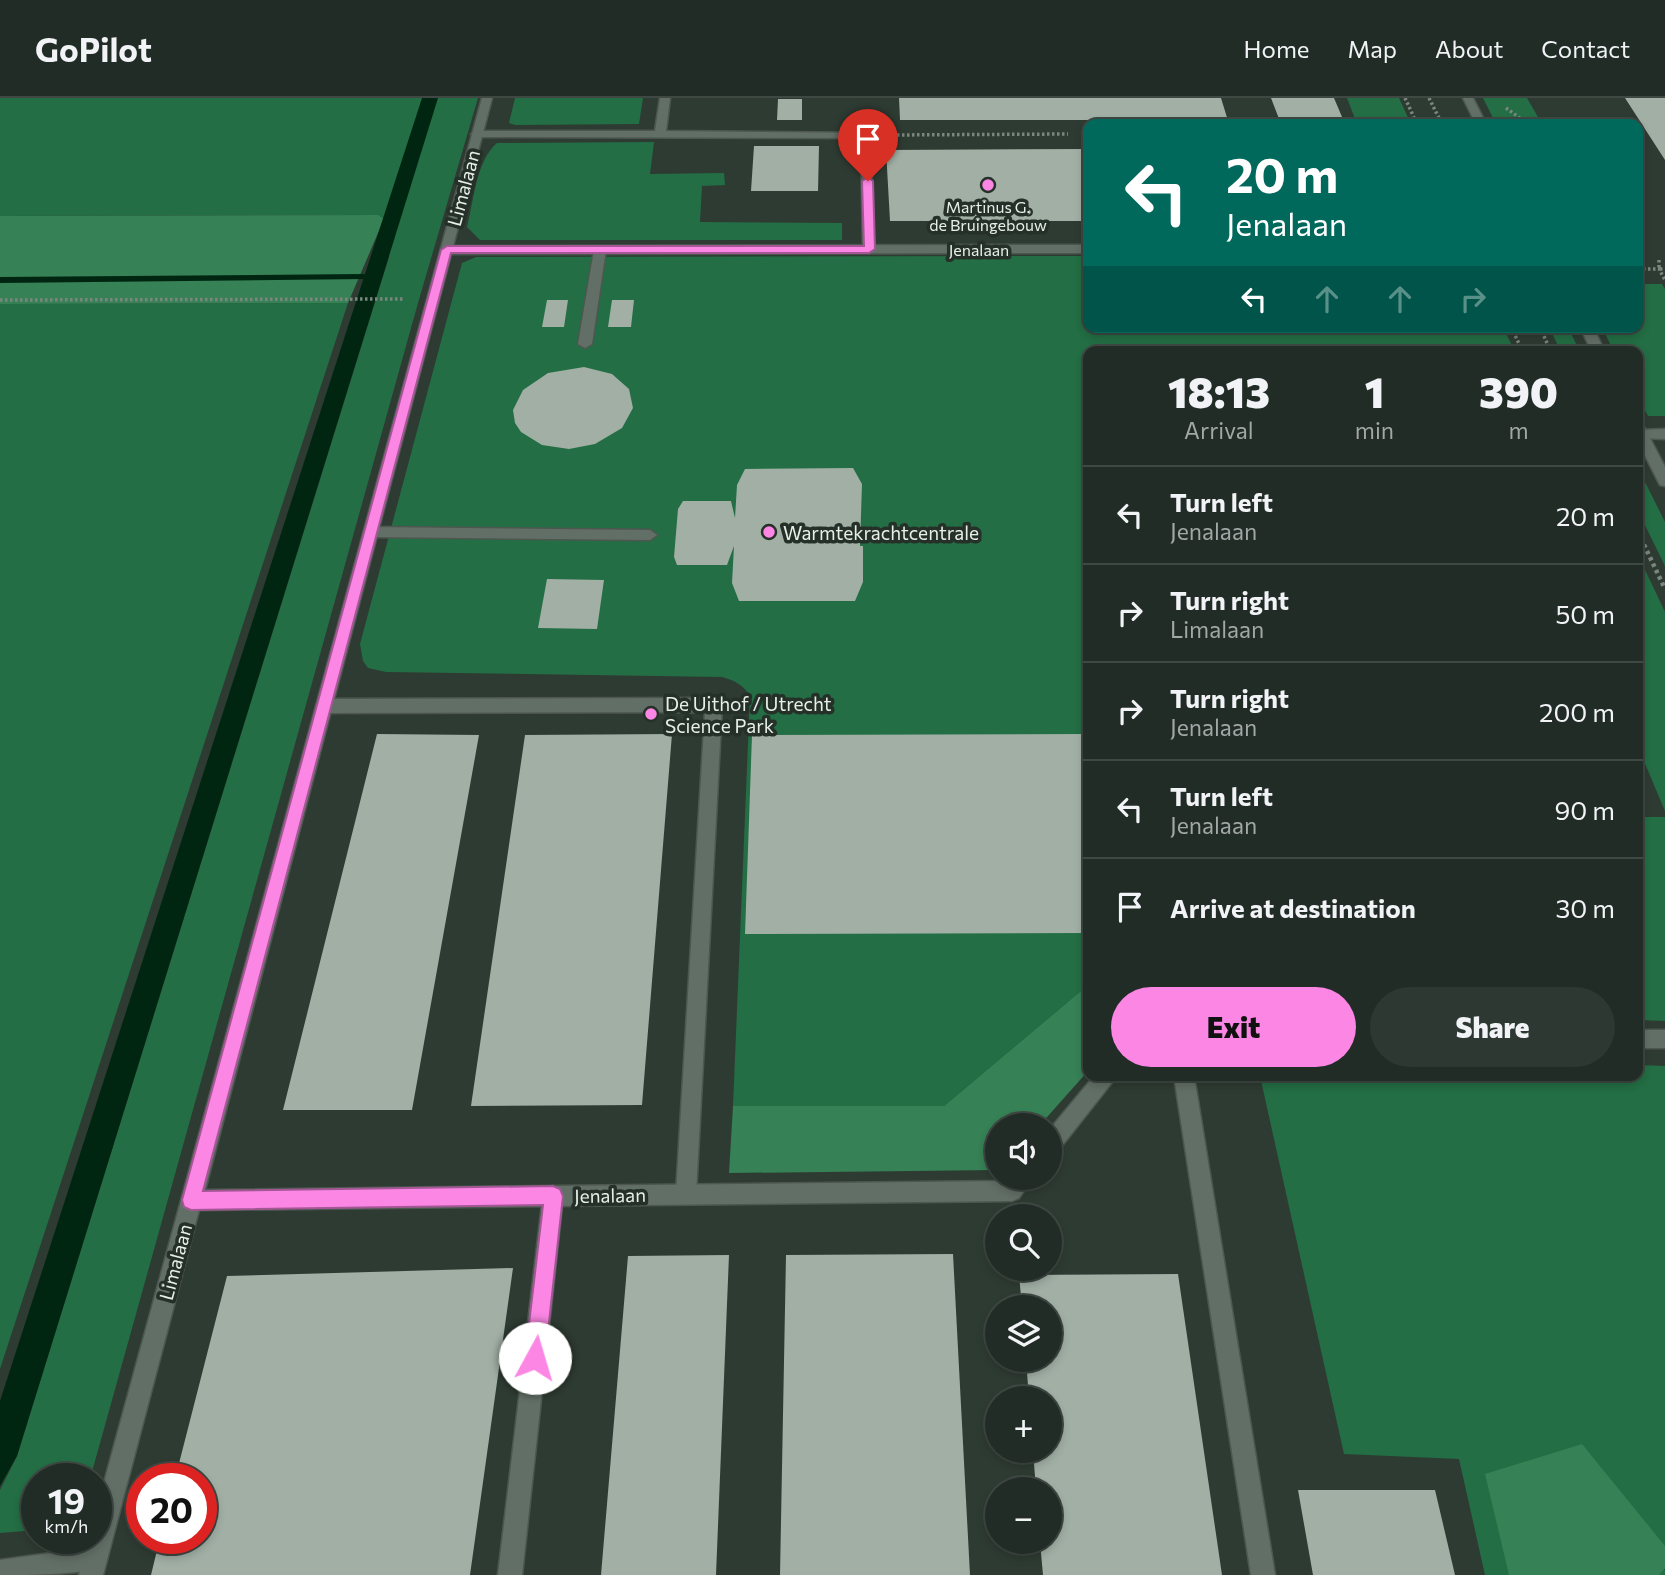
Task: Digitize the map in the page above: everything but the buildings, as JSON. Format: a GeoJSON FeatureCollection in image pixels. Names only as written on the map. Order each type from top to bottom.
{"type":"FeatureCollection","features":[{"type":"Feature","properties":{"kind":"street","name":"Limalaan"},"geometry":{"type":"LineString","coordinates":[[93,1567],[487,98]]}},
{"type":"Feature","properties":{"kind":"street"},"geometry":{"type":"LineString","coordinates":[[660,135],[665,98]]}},
{"type":"Feature","properties":{"kind":"street"},"geometry":{"type":"LineString","coordinates":[[1468,98],[1479,119]]}},
{"type":"Feature","properties":{"kind":"street"},"geometry":{"type":"LineString","coordinates":[[477,135],[867,135],[869,249]]}},
{"type":"Feature","properties":{"kind":"street","name":"Jenalaan"},"geometry":{"type":"LineString","coordinates":[[447,250],[1083,248]]}},
{"type":"Feature","properties":{"kind":"street"},"geometry":{"type":"LineString","coordinates":[[585,344],[600,250]]}},
{"type":"Feature","properties":{"kind":"street"},"geometry":{"type":"LineString","coordinates":[[1643,431],[1665,433]]}},
{"type":"Feature","properties":{"kind":"street"},"geometry":{"type":"LineString","coordinates":[[1643,439],[1665,481]]}},
{"type":"Feature","properties":{"kind":"street"},"geometry":{"type":"LineString","coordinates":[[372,532],[650,535]]}},
{"type":"Feature","properties":{"kind":"street"},"geometry":{"type":"LineString","coordinates":[[324,706],[714,705],[685,1194]]}},
{"type":"Feature","properties":{"kind":"street"},"geometry":{"type":"LineString","coordinates":[[1643,1039],[1665,1039]]}},
{"type":"Feature","properties":{"kind":"street"},"geometry":{"type":"LineString","coordinates":[[1062,1130],[1103,1081]]}},
{"type":"Feature","properties":{"kind":"street"},"geometry":{"type":"LineString","coordinates":[[1185,1081],[1263,1575]]}},
{"type":"Feature","properties":{"kind":"street","name":"Jenalaan"},"geometry":{"type":"LineString","coordinates":[[191,1200],[1013,1190]]}},
{"type":"Feature","properties":{"kind":"street"},"geometry":{"type":"LineString","coordinates":[[510,1575],[553,1196]]}},
{"type":"Feature","properties":{"kind":"street"},"geometry":{"type":"LineString","coordinates":[[0,1572],[93,1567]]}},
{"type":"Feature","properties":{"kind":"path"},"geometry":{"type":"LineString","coordinates":[[1405,98],[1415,119]]}},
{"type":"Feature","properties":{"kind":"path"},"geometry":{"type":"LineString","coordinates":[[1429,98],[1440,119]]}},
{"type":"Feature","properties":{"kind":"path"},"geometry":{"type":"LineString","coordinates":[[1501,105],[1521,119]]}},
{"type":"Feature","properties":{"kind":"path"},"geometry":{"type":"LineString","coordinates":[[867,135],[1068,134]]}},
{"type":"Feature","properties":{"kind":"path"},"geometry":{"type":"LineString","coordinates":[[1659,260],[1659,269],[1665,280]]}},
{"type":"Feature","properties":{"kind":"path"},"geometry":{"type":"LineString","coordinates":[[1643,269],[1665,269]]}},
{"type":"Feature","properties":{"kind":"path"},"geometry":{"type":"LineString","coordinates":[[0,300],[375,299]]}},
{"type":"Feature","properties":{"kind":"path"},"geometry":{"type":"LineString","coordinates":[[1643,543],[1665,589]]}},
{"type":"Feature","properties":{"kind":"green space"},"geometry":{"type":"Polygon","coordinates":[[[0,98],[478,98],[418,303],[94,1463],[21,1463],[21,1531],[0,1533],[0,1490],[17,1456],[389,257],[378,215],[0,216],[0,98]]]}},
{"type":"Feature","properties":{"kind":"green space"},"geometry":{"type":"Polygon","coordinates":[[[515,98],[643,98],[639,124],[515,125],[509,123],[515,98]]]}},
{"type":"Feature","properties":{"kind":"green space"},"geometry":{"type":"Polygon","coordinates":[[[1347,98],[1399,98],[1409,119],[1355,119],[1347,98]]]}},
{"type":"Feature","properties":{"kind":"green space"},"geometry":{"type":"Polygon","coordinates":[[[1483,98],[1527,98],[1539,119],[1494,119],[1483,98]]]}},
{"type":"Feature","properties":{"kind":"green space"},"geometry":{"type":"Polygon","coordinates":[[[654,142],[650,174],[724,173],[725,185],[702,186],[700,222],[842,223],[842,240],[480,240],[467,227],[480,170],[497,143],[654,142]]]}},
{"type":"Feature","properties":{"kind":"green space"},"geometry":{"type":"Polygon","coordinates":[[[378,215],[384,219],[348,303],[0,304],[0,216],[378,215]]]}},
{"type":"Feature","properties":{"kind":"green space"},"geometry":{"type":"Polygon","coordinates":[[[1083,256],[1083,333],[1506,333],[1512,346],[1083,346],[1083,989],[944,1106],[733,1106],[750,695],[738,683],[722,677],[386,672],[368,668],[363,661],[360,644],[462,263],[476,257],[1083,256]]]}},
{"type":"Feature","properties":{"kind":"green space"},"geometry":{"type":"Polygon","coordinates":[[[1643,284],[1662,284],[1665,289],[1665,416],[1648,416],[1643,407],[1643,346],[1611,346],[1605,333],[1643,333],[1643,284]]]}},
{"type":"Feature","properties":{"kind":"green space"},"geometry":{"type":"Polygon","coordinates":[[[348,303],[0,1369],[0,304],[348,303]]]}},
{"type":"Feature","properties":{"kind":"green space"},"geometry":{"type":"Polygon","coordinates":[[[1552,333],[1571,333],[1577,346],[1558,346],[1552,333]]]}},
{"type":"Feature","properties":{"kind":"green space"},"geometry":{"type":"Polygon","coordinates":[[[1643,478],[1665,522],[1665,566],[1643,521],[1643,478]]]}},
{"type":"Feature","properties":{"kind":"green space"},"geometry":{"type":"Polygon","coordinates":[[[1643,566],[1665,612],[1665,811],[1643,759],[1643,566]]]}},
{"type":"Feature","properties":{"kind":"green space"},"geometry":{"type":"Polygon","coordinates":[[[1643,817],[1665,817],[1665,1021],[1643,1020],[1643,817]]]}},
{"type":"Feature","properties":{"kind":"green space"},"geometry":{"type":"Polygon","coordinates":[[[1083,989],[1083,1077],[1051,1113],[985,1113],[985,1170],[729,1173],[733,1106],[944,1106],[1083,989]]]}},
{"type":"Feature","properties":{"kind":"green space"},"geometry":{"type":"Polygon","coordinates":[[[1643,1065],[1665,1066],[1665,1575],[1485,1575],[1459,1459],[1344,1454],[1261,1081],[1643,1081],[1643,1065]]]}},
{"type":"Feature","properties":{"kind":"green space"},"geometry":{"type":"Polygon","coordinates":[[[1582,1444],[1665,1546],[1665,1568],[1659,1575],[1509,1575],[1485,1474],[1582,1444]]]}},
{"type":"Feature","properties":{"kind":"shaded area"},"geometry":{"type":"Polygon","coordinates":[[[422,98],[438,98],[17,1456],[0,1486],[0,1401],[422,98]]]}},
{"type":"Feature","properties":{"kind":"waterway"},"geometry":{"type":"LineString","coordinates":[[0,280],[363,277]]}},
{"type":"Feature","properties":{"kind":"place","name":"Martinus G. de Bruingebouw"},"geometry":{"type":"Point","coordinates":[988,185]}},
{"type":"Feature","properties":{"kind":"place","name":"Warmtekrachtcentrale"},"geometry":{"type":"Point","coordinates":[769,532]}},
{"type":"Feature","properties":{"kind":"place","name":"De Uithof / Utrecht Science Park"},"geometry":{"type":"Point","coordinates":[651,714]}},
{"type":"Feature","properties":{"kind":"route"},"geometry":{"type":"LineString","coordinates":[[535,1358],[553,1196],[191,1200],[447,250],[869,249],[868,181]]}}]}
